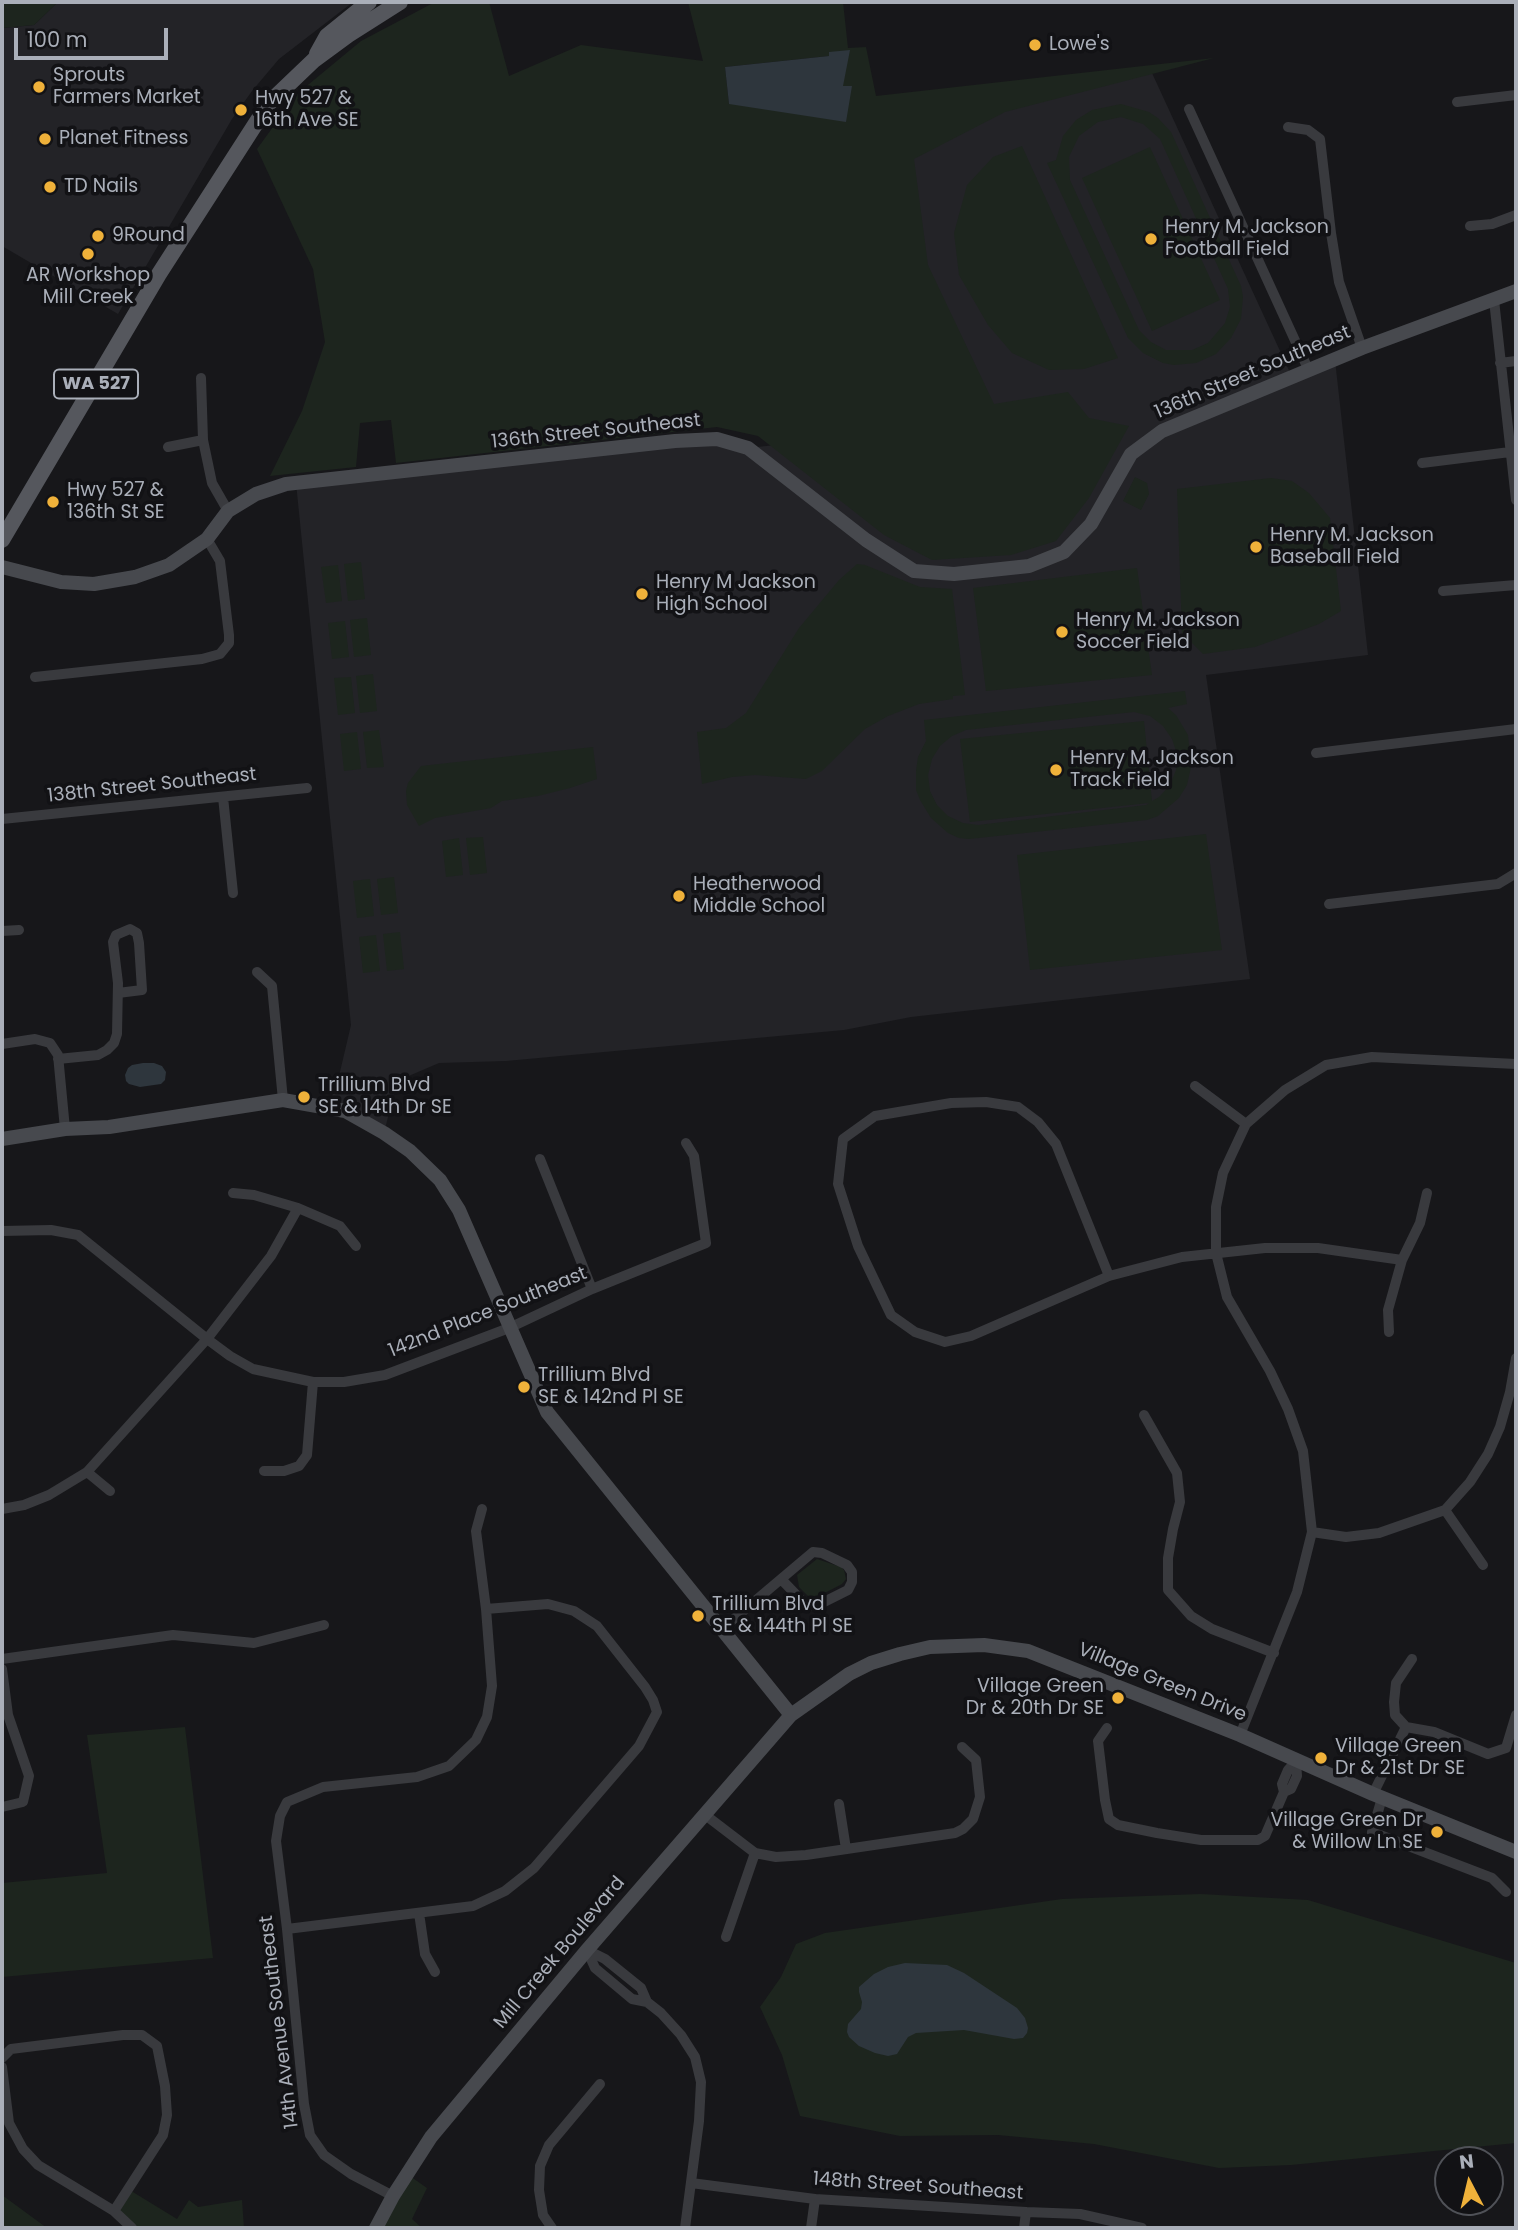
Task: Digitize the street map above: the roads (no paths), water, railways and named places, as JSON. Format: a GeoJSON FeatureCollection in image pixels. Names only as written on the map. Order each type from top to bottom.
{"type":"FeatureCollection","features":[{"type":"Feature","properties":{"kind":"main road"},"geometry":{"type":"LineString","coordinates":[[348,35],[370,2]]}},
{"type":"Feature","properties":{"kind":"main road","name":"WA 527"},"geometry":{"type":"LineString","coordinates":[[314,60],[327,36],[370,2]]}},
{"type":"Feature","properties":{"kind":"main road","name":"WA 527"},"geometry":{"type":"LineString","coordinates":[[2,540],[159,274],[269,103],[314,60],[400,2]]}},
{"type":"Feature","properties":{"kind":"street"},"geometry":{"type":"LineString","coordinates":[[1457,102],[1516,96]]}},
{"type":"Feature","properties":{"kind":"street"},"geometry":{"type":"LineString","coordinates":[[1189,109],[1309,371]]}},
{"type":"Feature","properties":{"kind":"street"},"geometry":{"type":"LineString","coordinates":[[1288,127],[1308,130],[1320,139],[1339,282],[1362,348]]}},
{"type":"Feature","properties":{"kind":"street"},"geometry":{"type":"LineString","coordinates":[[1470,226],[1492,224],[1516,215]]}},
{"type":"Feature","properties":{"kind":"street","name":"136th Street Southeast"},"geometry":{"type":"LineString","coordinates":[[2,567],[61,582],[94,584],[135,577],[169,565],[207,539],[228,511],[256,495],[286,484],[675,441],[717,439],[748,448],[866,540],[914,572],[954,575],[1029,565],[1064,552],[1091,524],[1131,454],[1162,431],[1362,348],[1516,291]]}},
{"type":"Feature","properties":{"kind":"street"},"geometry":{"type":"LineString","coordinates":[[1494,300],[1516,500]]}},
{"type":"Feature","properties":{"kind":"street"},"geometry":{"type":"LineString","coordinates":[[1500,363],[1516,360]]}},
{"type":"Feature","properties":{"kind":"street"},"geometry":{"type":"LineString","coordinates":[[201,378],[203,440],[212,483],[228,511]]}},
{"type":"Feature","properties":{"kind":"street"},"geometry":{"type":"LineString","coordinates":[[169,447],[203,440]]}},
{"type":"Feature","properties":{"kind":"street"},"geometry":{"type":"LineString","coordinates":[[1422,463],[1510,452]]}},
{"type":"Feature","properties":{"kind":"street"},"geometry":{"type":"LineString","coordinates":[[35,677],[202,659],[219,654],[229,643],[229,635],[220,561],[207,539]]}},
{"type":"Feature","properties":{"kind":"street"},"geometry":{"type":"LineString","coordinates":[[1443,592],[1516,585]]}},
{"type":"Feature","properties":{"kind":"street"},"geometry":{"type":"LineString","coordinates":[[1316,753],[1516,729]]}},
{"type":"Feature","properties":{"kind":"street","name":"138th Street Southeast"},"geometry":{"type":"LineString","coordinates":[[2,819],[307,788]]}},
{"type":"Feature","properties":{"kind":"street"},"geometry":{"type":"LineString","coordinates":[[223,797],[233,893]]}},
{"type":"Feature","properties":{"kind":"street"},"geometry":{"type":"LineString","coordinates":[[1329,904],[1498,884],[1516,873]]}},
{"type":"Feature","properties":{"kind":"street"},"geometry":{"type":"LineString","coordinates":[[58,1059],[98,1055],[114,1043],[117,1034],[118,993],[113,942],[116,935],[130,929],[137,933],[139,943],[142,990],[118,993]]}},
{"type":"Feature","properties":{"kind":"street"},"geometry":{"type":"LineString","coordinates":[[2,931],[19,930]]}},
{"type":"Feature","properties":{"kind":"street"},"geometry":{"type":"LineString","coordinates":[[257,972],[272,986],[283,1101]]}},
{"type":"Feature","properties":{"kind":"street"},"geometry":{"type":"LineString","coordinates":[[2,1044],[35,1039],[50,1043],[58,1055],[65,1129]]}},
{"type":"Feature","properties":{"kind":"street"},"geometry":{"type":"LineString","coordinates":[[1240,1735],[1297,1592],[1312,1532],[1303,1451],[1288,1409],[1270,1371],[1227,1297],[1216,1253],[1216,1207],[1223,1172],[1246,1124],[1285,1090],[1326,1065],[1372,1058],[1516,1063]]}},
{"type":"Feature","properties":{"kind":"street"},"geometry":{"type":"LineString","coordinates":[[1195,1086],[1246,1124]]}},
{"type":"Feature","properties":{"kind":"street"},"geometry":{"type":"LineString","coordinates":[[2,1139],[65,1129],[110,1127],[283,1101],[345,1111],[410,1151],[440,1180],[459,1210],[547,1412],[791,1715]]}},
{"type":"Feature","properties":{"kind":"street"},"geometry":{"type":"LineString","coordinates":[[1109,1276],[1056,1144],[1038,1122],[1018,1107],[986,1102],[951,1103],[875,1116],[843,1139],[838,1184],[858,1246],[891,1315],[915,1332],[945,1342],[971,1336],[1109,1276],[1182,1257],[1265,1248],[1318,1248],[1402,1260]]}},
{"type":"Feature","properties":{"kind":"street","name":"142nd Place Southeast"},"geometry":{"type":"LineString","coordinates":[[2,1231],[51,1230],[78,1235],[207,1339],[253,1369],[313,1382],[344,1382],[385,1375],[509,1328],[706,1243],[694,1156],[686,1143]]}},
{"type":"Feature","properties":{"kind":"street"},"geometry":{"type":"LineString","coordinates":[[540,1159],[592,1290]]}},
{"type":"Feature","properties":{"kind":"street"},"geometry":{"type":"LineString","coordinates":[[1389,1332],[1388,1310],[1402,1260],[1420,1223],[1427,1192]]}},
{"type":"Feature","properties":{"kind":"street"},"geometry":{"type":"LineString","coordinates":[[233,1193],[254,1195],[298,1208],[340,1226],[356,1246]]}},
{"type":"Feature","properties":{"kind":"street"},"geometry":{"type":"LineString","coordinates":[[2,1509],[24,1505],[49,1495],[87,1472],[207,1339],[271,1256],[298,1208]]}},
{"type":"Feature","properties":{"kind":"street"},"geometry":{"type":"LineString","coordinates":[[1312,1532],[1346,1537],[1379,1533],[1445,1510],[1489,1454],[1510,1392],[1516,1358]]}},
{"type":"Feature","properties":{"kind":"street"},"geometry":{"type":"LineString","coordinates":[[264,1472],[284,1471],[299,1466],[306,1455],[313,1382]]}},
{"type":"Feature","properties":{"kind":"street"},"geometry":{"type":"LineString","coordinates":[[1144,1415],[1177,1474],[1180,1502],[1171,1539],[1167,1590],[1191,1616],[1212,1629],[1274,1653]]}},
{"type":"Feature","properties":{"kind":"street"},"geometry":{"type":"LineString","coordinates":[[87,1472],[110,1492]]}},
{"type":"Feature","properties":{"kind":"street"},"geometry":{"type":"LineString","coordinates":[[287,1929],[473,1906],[505,1891],[534,1868],[639,1746],[657,1712],[645,1687],[597,1626],[574,1611],[548,1604],[486,1609],[476,1531],[482,1509]]}},
{"type":"Feature","properties":{"kind":"street"},"geometry":{"type":"LineString","coordinates":[[1445,1510],[1483,1565]]}},
{"type":"Feature","properties":{"kind":"street"},"geometry":{"type":"LineString","coordinates":[[723,1628],[781,1579],[813,1552],[822,1553],[847,1565],[852,1572],[852,1582],[848,1590],[813,1606],[806,1605],[781,1579]]}},
{"type":"Feature","properties":{"kind":"street","name":"14th Avenue Southeast"},"geometry":{"type":"LineString","coordinates":[[393,2196],[351,2174],[324,2155],[310,2135],[304,2104],[276,1841],[280,1815],[287,1802],[323,1787],[417,1777],[449,1766],[476,1740],[487,1717],[492,1686],[486,1609]]}},
{"type":"Feature","properties":{"kind":"street"},"geometry":{"type":"LineString","coordinates":[[2,1659],[173,1635],[254,1643],[324,1625]]}},
{"type":"Feature","properties":{"kind":"street","name":"Village Green Drive"},"geometry":{"type":"LineString","coordinates":[[791,1715],[829,1687],[871,1664],[901,1654],[930,1647],[984,1645],[1028,1651],[1240,1735],[1377,1796],[1516,1852]]}},
{"type":"Feature","properties":{"kind":"street"},"geometry":{"type":"LineString","coordinates":[[1412,1659],[1396,1683],[1394,1702],[1395,1715],[1406,1727],[1434,1732],[1489,1754],[1506,1748],[1516,1716]]}},
{"type":"Feature","properties":{"kind":"street"},"geometry":{"type":"LineString","coordinates":[[2,1669],[8,1715],[29,1776],[23,1802],[2,1807]]}},
{"type":"Feature","properties":{"kind":"street","name":"Mill Creek Boulevard"},"geometry":{"type":"LineString","coordinates":[[376,2228],[431,2137],[587,1950],[791,1715]]}},
{"type":"Feature","properties":{"kind":"street"},"geometry":{"type":"LineString","coordinates":[[1406,1727],[1377,1796],[1372,1832],[1492,1878],[1506,1892]]}},
{"type":"Feature","properties":{"kind":"street"},"geometry":{"type":"LineString","coordinates":[[1107,1728],[1098,1741],[1109,1819],[1118,1825],[1201,1840],[1258,1840],[1265,1836],[1284,1792],[1291,1789],[1297,1776],[1296,1760]]}},
{"type":"Feature","properties":{"kind":"street"},"geometry":{"type":"LineString","coordinates":[[704,1814],[755,1853],[776,1857],[955,1833],[969,1823],[976,1813],[980,1797],[976,1760],[962,1747]]}},
{"type":"Feature","properties":{"kind":"street"},"geometry":{"type":"LineString","coordinates":[[839,1804],[846,1849]]}},
{"type":"Feature","properties":{"kind":"street"},"geometry":{"type":"LineString","coordinates":[[726,1937],[755,1853]]}},
{"type":"Feature","properties":{"kind":"street"},"geometry":{"type":"LineString","coordinates":[[419,1913],[425,1954],[435,1972]]}},
{"type":"Feature","properties":{"kind":"street"},"geometry":{"type":"LineString","coordinates":[[587,1950],[605,1959],[641,1988],[647,2002],[661,2012],[695,2057],[701,2082],[699,2121],[685,2228]]}},
{"type":"Feature","properties":{"kind":"street"},"geometry":{"type":"LineString","coordinates":[[2,2058],[10,2049],[123,2035],[142,2035],[157,2046],[165,2086],[167,2115],[163,2135],[114,2211]]}},
{"type":"Feature","properties":{"kind":"street"},"geometry":{"type":"LineString","coordinates":[[2,2067],[9,2123],[23,2149],[38,2165],[114,2211],[132,2228]]}},
{"type":"Feature","properties":{"kind":"street"},"geometry":{"type":"LineString","coordinates":[[552,2228],[543,2215],[539,2189],[540,2166],[549,2145],[600,2084]]}},
{"type":"Feature","properties":{"kind":"street","name":"148th Street Southeast"},"geometry":{"type":"LineString","coordinates":[[691,2183],[815,2199],[1080,2214],[1142,2228]]}},
{"type":"Feature","properties":{"kind":"street"},"geometry":{"type":"LineString","coordinates":[[811,2228],[815,2199]]}},
{"type":"Feature","properties":{"kind":"street"},"geometry":{"type":"LineString","coordinates":[[1024,2228],[1026,2212]]}},
{"type":"Feature","properties":{"kind":"place","name":"Lowe's"},"geometry":{"type":"Point","coordinates":[1035,45]}},
{"type":"Feature","properties":{"kind":"place","name":"Sprouts Farmers Market"},"geometry":{"type":"Point","coordinates":[39,87]}},
{"type":"Feature","properties":{"kind":"place","name":"Hwy 527 & 16th Ave SE"},"geometry":{"type":"Point","coordinates":[241,110]}},
{"type":"Feature","properties":{"kind":"place","name":"Planet Fitness"},"geometry":{"type":"Point","coordinates":[45,139]}},
{"type":"Feature","properties":{"kind":"place","name":"TD Nails"},"geometry":{"type":"Point","coordinates":[50,187]}},
{"type":"Feature","properties":{"kind":"place","name":"9Round"},"geometry":{"type":"Point","coordinates":[98,236]}},
{"type":"Feature","properties":{"kind":"place","name":"Henry M. Jackson Football Field"},"geometry":{"type":"Point","coordinates":[1151,239]}},
{"type":"Feature","properties":{"kind":"place","name":"AR Workshop Mill Creek"},"geometry":{"type":"Point","coordinates":[88,254]}},
{"type":"Feature","properties":{"kind":"place","name":"Hwy 527 & 136th St SE"},"geometry":{"type":"Point","coordinates":[53,502]}},
{"type":"Feature","properties":{"kind":"place","name":"Henry M. Jackson Baseball Field"},"geometry":{"type":"Point","coordinates":[1256,547]}},
{"type":"Feature","properties":{"kind":"place","name":"Henry M Jackson High School"},"geometry":{"type":"Point","coordinates":[642,594]}},
{"type":"Feature","properties":{"kind":"place","name":"Henry M. Jackson Soccer Field"},"geometry":{"type":"Point","coordinates":[1062,632]}},
{"type":"Feature","properties":{"kind":"place","name":"Henry M. Jackson Track Field"},"geometry":{"type":"Point","coordinates":[1056,770]}},
{"type":"Feature","properties":{"kind":"place","name":"Heatherwood Middle School"},"geometry":{"type":"Point","coordinates":[679,896]}},
{"type":"Feature","properties":{"kind":"place","name":"Trillium Blvd SE & 14th Dr SE"},"geometry":{"type":"Point","coordinates":[304,1097]}},
{"type":"Feature","properties":{"kind":"place","name":"Trillium Blvd SE & 142nd Pl SE"},"geometry":{"type":"Point","coordinates":[524,1387]}},
{"type":"Feature","properties":{"kind":"place","name":"Trillium Blvd SE & 144th Pl SE"},"geometry":{"type":"Point","coordinates":[698,1616]}},
{"type":"Feature","properties":{"kind":"place","name":"Village Green Dr & 20th Dr SE"},"geometry":{"type":"Point","coordinates":[1118,1698]}},
{"type":"Feature","properties":{"kind":"place","name":"Village Green Dr & 21st Dr SE"},"geometry":{"type":"Point","coordinates":[1321,1758]}},
{"type":"Feature","properties":{"kind":"place","name":"Village Green Dr & Willow Ln SE"},"geometry":{"type":"Point","coordinates":[1437,1832]}}]}
